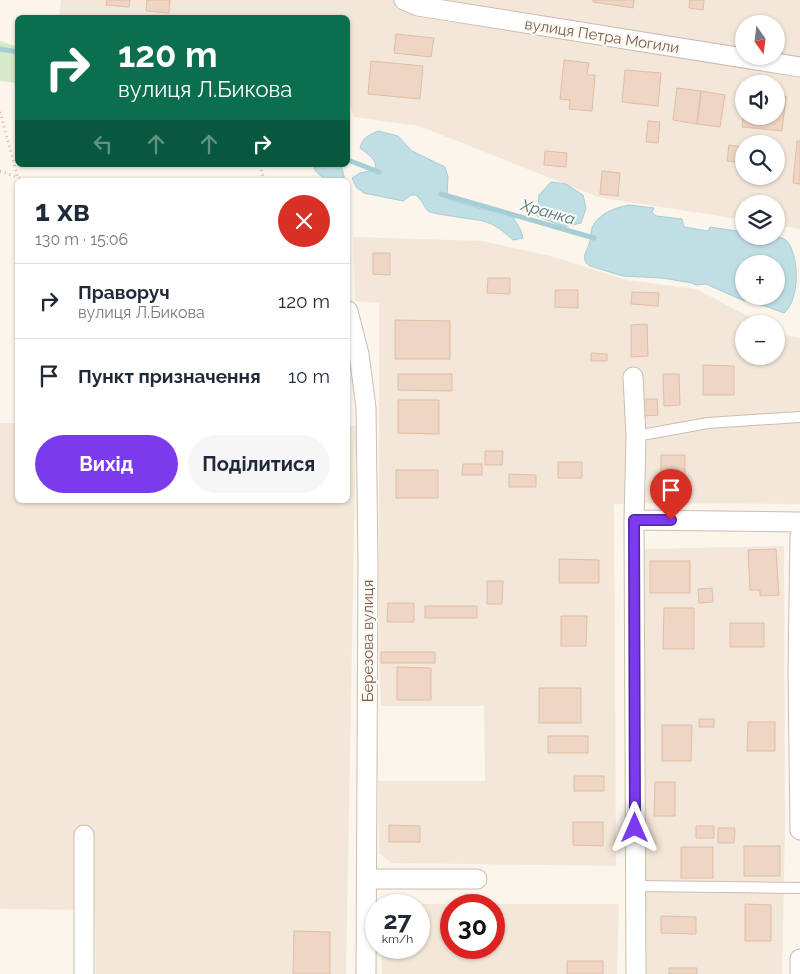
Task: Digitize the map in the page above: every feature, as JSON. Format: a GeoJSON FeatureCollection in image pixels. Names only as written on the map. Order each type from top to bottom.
{"type":"FeatureCollection","features":[{"type":"Feature","properties":{"kind":"street","name":"вулиця Петра Могили"},"geometry":{"type":"LineString","coordinates":[[404,0],[418,6],[800,67]]}},
{"type":"Feature","properties":{"kind":"street","name":"Березова вулиця"},"geometry":{"type":"LineString","coordinates":[[350,318],[359,354],[366,408],[368,563],[366,974]]}},
{"type":"Feature","properties":{"kind":"street"},"geometry":{"type":"LineString","coordinates":[[633,377],[636,436],[634,520],[636,974]]}},
{"type":"Feature","properties":{"kind":"street"},"geometry":{"type":"LineString","coordinates":[[634,520],[800,522]]}},
{"type":"Feature","properties":{"kind":"street"},"geometry":{"type":"LineString","coordinates":[[800,536],[800,830]]}},
{"type":"Feature","properties":{"kind":"street"},"geometry":{"type":"LineString","coordinates":[[84,835],[84,974]]}},
{"type":"Feature","properties":{"kind":"street"},"geometry":{"type":"LineString","coordinates":[[367,878],[476,880]]}},
{"type":"Feature","properties":{"kind":"street"},"geometry":{"type":"LineString","coordinates":[[800,959],[800,974]]}},
{"type":"Feature","properties":{"kind":"lane"},"geometry":{"type":"LineString","coordinates":[[636,436],[708,423],[800,418]]}},
{"type":"Feature","properties":{"kind":"lane"},"geometry":{"type":"LineString","coordinates":[[635,886],[800,888]]}},
{"type":"Feature","properties":{"kind":"path"},"geometry":{"type":"LineString","coordinates":[[0,112],[18,178]]}},
{"type":"Feature","properties":{"kind":"path"},"geometry":{"type":"LineString","coordinates":[[0,171],[18,178]]}},
{"type":"Feature","properties":{"kind":"shaded area"},"geometry":{"type":"Polygon","coordinates":[[[61,0],[800,0],[800,229],[785,226],[785,195],[735,195],[735,219],[598,197],[419,126],[354,117],[350,106],[350,15],[59,15],[61,0]]]}},
{"type":"Feature","properties":{"kind":"shaded area"},"geometry":{"type":"Polygon","coordinates":[[[353,237],[482,241],[551,256],[626,280],[696,289],[746,315],[735,315],[735,365],[785,365],[785,335],[800,338],[800,504],[614,504],[616,866],[391,863],[379,853],[378,781],[485,781],[484,706],[381,706],[379,662],[379,303],[355,301],[353,237]]]}},
{"type":"Feature","properties":{"kind":"shaded area"},"geometry":{"type":"Polygon","coordinates":[[[0,423],[15,423],[15,503],[350,503],[350,426],[356,426],[346,974],[96,974],[95,910],[0,909],[0,423]]]}},
{"type":"Feature","properties":{"kind":"shaded area"},"geometry":{"type":"Polygon","coordinates":[[[784,546],[785,826],[782,974],[645,974],[644,549],[784,546]]]}},
{"type":"Feature","properties":{"kind":"shaded area"},"geometry":{"type":"Polygon","coordinates":[[[430,904],[440,904],[440,959],[505,959],[505,904],[619,904],[617,974],[382,974],[382,959],[430,959],[430,904]]]}},
{"type":"Feature","properties":{"kind":"green space"},"geometry":{"type":"Polygon","coordinates":[[[0,41],[15,46],[15,83],[0,81],[0,41]]]}},
{"type":"Feature","properties":{"kind":"water"},"geometry":{"type":"Polygon","coordinates":[[[378,131],[398,136],[412,151],[445,167],[448,177],[447,196],[451,200],[485,210],[511,212],[523,238],[513,240],[503,231],[487,222],[428,211],[416,195],[411,195],[403,201],[364,193],[356,187],[352,178],[360,173],[375,170],[376,166],[373,160],[360,148],[364,139],[378,131]]]}},
{"type":"Feature","properties":{"kind":"water"},"geometry":{"type":"Polygon","coordinates":[[[342,167],[344,178],[323,177],[314,168],[342,167]]]}},
{"type":"Feature","properties":{"kind":"water"},"geometry":{"type":"Polygon","coordinates":[[[551,182],[566,184],[583,195],[586,208],[581,223],[564,227],[537,216],[539,195],[551,182]]]}},
{"type":"Feature","properties":{"kind":"water"},"geometry":{"type":"Polygon","coordinates":[[[629,205],[654,208],[652,212],[656,216],[682,219],[684,227],[708,231],[710,227],[735,231],[735,245],[785,245],[786,240],[791,247],[796,266],[795,288],[789,307],[784,313],[761,305],[785,305],[785,255],[735,255],[735,297],[706,284],[696,285],[662,278],[623,276],[590,266],[586,263],[585,255],[594,224],[614,209],[629,205]]]}},
{"type":"Feature","properties":{"kind":"building"},"geometry":{"type":"Polygon","coordinates":[[[107,0],[130,0],[129,7],[106,5],[107,0]]]}},
{"type":"Feature","properties":{"kind":"building"},"geometry":{"type":"Polygon","coordinates":[[[147,0],[170,0],[169,13],[146,11],[147,0]]]}},
{"type":"Feature","properties":{"kind":"building"},"geometry":{"type":"Polygon","coordinates":[[[593,0],[634,0],[633,8],[593,2],[593,0]]]}},
{"type":"Feature","properties":{"kind":"building"},"geometry":{"type":"Polygon","coordinates":[[[690,0],[704,0],[703,10],[689,8],[690,0]]]}},
{"type":"Feature","properties":{"kind":"building"},"geometry":{"type":"Polygon","coordinates":[[[396,34],[434,38],[431,57],[394,53],[396,34]]]}},
{"type":"Feature","properties":{"kind":"building"},"geometry":{"type":"Polygon","coordinates":[[[564,60],[589,63],[587,75],[595,75],[592,111],[569,109],[570,100],[560,99],[564,60]]]}},
{"type":"Feature","properties":{"kind":"building"},"geometry":{"type":"Polygon","coordinates":[[[371,61],[423,66],[420,99],[368,94],[371,61]]]}},
{"type":"Feature","properties":{"kind":"building"},"geometry":{"type":"Polygon","coordinates":[[[625,70],[661,73],[658,106],[622,102],[625,70]]]}},
{"type":"Feature","properties":{"kind":"building"},"geometry":{"type":"Polygon","coordinates":[[[677,88],[701,91],[697,124],[673,120],[677,88]]]}},
{"type":"Feature","properties":{"kind":"building"},"geometry":{"type":"Polygon","coordinates":[[[701,91],[725,95],[720,127],[697,124],[701,91]]]}},
{"type":"Feature","properties":{"kind":"building"},"geometry":{"type":"Polygon","coordinates":[[[648,121],[660,122],[658,143],[646,142],[648,121]]]}},
{"type":"Feature","properties":{"kind":"building"},"geometry":{"type":"Polygon","coordinates":[[[742,125],[783,125],[782,131],[742,127],[742,125]]]}},
{"type":"Feature","properties":{"kind":"building"},"geometry":{"type":"Polygon","coordinates":[[[797,141],[800,141],[800,184],[793,183],[797,141]]]}},
{"type":"Feature","properties":{"kind":"building"},"geometry":{"type":"Polygon","coordinates":[[[729,145],[735,146],[735,162],[727,161],[729,145]]]}},
{"type":"Feature","properties":{"kind":"building"},"geometry":{"type":"Polygon","coordinates":[[[545,151],[567,153],[566,167],[544,165],[545,151]]]}},
{"type":"Feature","properties":{"kind":"building"},"geometry":{"type":"Polygon","coordinates":[[[602,171],[620,173],[618,196],[600,194],[602,171]]]}},
{"type":"Feature","properties":{"kind":"building"},"geometry":{"type":"Polygon","coordinates":[[[373,253],[390,253],[390,275],[373,274],[373,253]]]}},
{"type":"Feature","properties":{"kind":"building"},"geometry":{"type":"Polygon","coordinates":[[[488,278],[510,278],[510,294],[487,293],[488,278]]]}},
{"type":"Feature","properties":{"kind":"building"},"geometry":{"type":"Polygon","coordinates":[[[555,290],[578,290],[578,308],[555,307],[555,290]]]}},
{"type":"Feature","properties":{"kind":"building"},"geometry":{"type":"Polygon","coordinates":[[[632,292],[659,293],[658,306],[631,304],[632,292]]]}},
{"type":"Feature","properties":{"kind":"building"},"geometry":{"type":"Polygon","coordinates":[[[395,320],[450,321],[450,359],[395,359],[395,320]]]}},
{"type":"Feature","properties":{"kind":"building"},"geometry":{"type":"Polygon","coordinates":[[[647,324],[648,356],[631,357],[631,325],[647,324]]]}},
{"type":"Feature","properties":{"kind":"building"},"geometry":{"type":"Polygon","coordinates":[[[591,353],[607,354],[607,361],[591,361],[591,353]]]}},
{"type":"Feature","properties":{"kind":"building"},"geometry":{"type":"Polygon","coordinates":[[[703,365],[734,366],[734,395],[703,395],[703,365]]]}},
{"type":"Feature","properties":{"kind":"building"},"geometry":{"type":"Polygon","coordinates":[[[398,374],[452,374],[452,391],[398,390],[398,374]]]}},
{"type":"Feature","properties":{"kind":"building"},"geometry":{"type":"Polygon","coordinates":[[[663,374],[679,374],[680,405],[664,406],[663,374]]]}},
{"type":"Feature","properties":{"kind":"building"},"geometry":{"type":"Polygon","coordinates":[[[643,399],[657,399],[658,415],[644,416],[643,399]]]}},
{"type":"Feature","properties":{"kind":"building"},"geometry":{"type":"Polygon","coordinates":[[[398,400],[439,400],[439,434],[398,433],[398,400]]]}},
{"type":"Feature","properties":{"kind":"building"},"geometry":{"type":"Polygon","coordinates":[[[485,451],[503,451],[502,465],[485,465],[485,451]]]}},
{"type":"Feature","properties":{"kind":"building"},"geometry":{"type":"Polygon","coordinates":[[[661,455],[685,455],[685,483],[661,483],[661,455]]]}},
{"type":"Feature","properties":{"kind":"building"},"geometry":{"type":"Polygon","coordinates":[[[558,462],[582,462],[582,478],[558,478],[558,462]]]}},
{"type":"Feature","properties":{"kind":"building"},"geometry":{"type":"Polygon","coordinates":[[[463,464],[482,464],[482,475],[462,475],[463,464]]]}},
{"type":"Feature","properties":{"kind":"building"},"geometry":{"type":"Polygon","coordinates":[[[396,470],[438,470],[438,498],[396,498],[396,470]]]}},
{"type":"Feature","properties":{"kind":"building"},"geometry":{"type":"Polygon","coordinates":[[[509,474],[536,475],[536,487],[509,487],[509,474]]]}},
{"type":"Feature","properties":{"kind":"building"},"geometry":{"type":"Polygon","coordinates":[[[776,549],[779,595],[760,596],[760,590],[750,590],[748,550],[776,549]]]}},
{"type":"Feature","properties":{"kind":"building"},"geometry":{"type":"Polygon","coordinates":[[[559,559],[599,560],[599,583],[559,583],[559,559]]]}},
{"type":"Feature","properties":{"kind":"building"},"geometry":{"type":"Polygon","coordinates":[[[650,561],[690,561],[690,593],[650,593],[650,561]]]}},
{"type":"Feature","properties":{"kind":"building"},"geometry":{"type":"Polygon","coordinates":[[[487,581],[503,581],[502,604],[487,604],[487,581]]]}},
{"type":"Feature","properties":{"kind":"building"},"geometry":{"type":"Polygon","coordinates":[[[712,588],[713,602],[699,603],[698,589],[712,588]]]}},
{"type":"Feature","properties":{"kind":"building"},"geometry":{"type":"Polygon","coordinates":[[[388,603],[414,603],[414,622],[387,622],[388,603]]]}},
{"type":"Feature","properties":{"kind":"building"},"geometry":{"type":"Polygon","coordinates":[[[425,606],[477,606],[477,618],[425,618],[425,606]]]}},
{"type":"Feature","properties":{"kind":"building"},"geometry":{"type":"Polygon","coordinates":[[[664,608],[694,608],[694,649],[663,649],[664,608]]]}},
{"type":"Feature","properties":{"kind":"building"},"geometry":{"type":"Polygon","coordinates":[[[561,616],[587,616],[586,646],[561,646],[561,616]]]}},
{"type":"Feature","properties":{"kind":"building"},"geometry":{"type":"Polygon","coordinates":[[[730,623],[764,623],[764,647],[730,647],[730,623]]]}},
{"type":"Feature","properties":{"kind":"building"},"geometry":{"type":"Polygon","coordinates":[[[381,652],[435,652],[435,663],[381,663],[381,652]]]}},
{"type":"Feature","properties":{"kind":"building"},"geometry":{"type":"Polygon","coordinates":[[[397,667],[431,668],[431,700],[397,700],[397,667]]]}},
{"type":"Feature","properties":{"kind":"building"},"geometry":{"type":"Polygon","coordinates":[[[539,688],[581,688],[581,723],[539,723],[539,688]]]}},
{"type":"Feature","properties":{"kind":"building"},"geometry":{"type":"Polygon","coordinates":[[[699,719],[714,719],[714,727],[699,727],[699,719]]]}},
{"type":"Feature","properties":{"kind":"building"},"geometry":{"type":"Polygon","coordinates":[[[748,722],[775,722],[775,751],[747,751],[748,722]]]}},
{"type":"Feature","properties":{"kind":"building"},"geometry":{"type":"Polygon","coordinates":[[[662,725],[692,725],[691,761],[662,761],[662,725]]]}},
{"type":"Feature","properties":{"kind":"building"},"geometry":{"type":"Polygon","coordinates":[[[548,736],[588,736],[588,753],[548,753],[548,736]]]}},
{"type":"Feature","properties":{"kind":"building"},"geometry":{"type":"Polygon","coordinates":[[[574,776],[604,776],[604,791],[574,791],[574,776]]]}},
{"type":"Feature","properties":{"kind":"building"},"geometry":{"type":"Polygon","coordinates":[[[655,782],[675,782],[675,816],[654,816],[655,782]]]}},
{"type":"Feature","properties":{"kind":"building"},"geometry":{"type":"Polygon","coordinates":[[[573,822],[603,822],[603,846],[573,845],[573,822]]]}},
{"type":"Feature","properties":{"kind":"building"},"geometry":{"type":"Polygon","coordinates":[[[389,825],[420,826],[420,842],[389,842],[389,825]]]}},
{"type":"Feature","properties":{"kind":"building"},"geometry":{"type":"Polygon","coordinates":[[[696,826],[714,826],[714,838],[696,838],[696,826]]]}},
{"type":"Feature","properties":{"kind":"building"},"geometry":{"type":"Polygon","coordinates":[[[718,828],[735,828],[734,843],[718,843],[718,828]]]}},
{"type":"Feature","properties":{"kind":"building"},"geometry":{"type":"Polygon","coordinates":[[[744,846],[780,846],[780,876],[744,876],[744,846]]]}},
{"type":"Feature","properties":{"kind":"building"},"geometry":{"type":"Polygon","coordinates":[[[681,847],[713,847],[713,878],[681,878],[681,847]]]}},
{"type":"Feature","properties":{"kind":"building"},"geometry":{"type":"Polygon","coordinates":[[[745,904],[771,905],[771,941],[745,941],[745,904]]]}},
{"type":"Feature","properties":{"kind":"building"},"geometry":{"type":"Polygon","coordinates":[[[661,916],[696,917],[696,934],[661,933],[661,916]]]}},
{"type":"Feature","properties":{"kind":"building"},"geometry":{"type":"Polygon","coordinates":[[[294,931],[330,932],[330,974],[293,974],[294,931]]]}},
{"type":"Feature","properties":{"kind":"building"},"geometry":{"type":"Polygon","coordinates":[[[567,961],[603,961],[603,974],[567,974],[567,961]]]}},
{"type":"Feature","properties":{"kind":"building"},"geometry":{"type":"Polygon","coordinates":[[[669,968],[697,968],[697,974],[669,974],[669,968]]]}},
{"type":"Feature","properties":{"kind":"waterway","name":"Хранка"},"geometry":{"type":"LineString","coordinates":[[0,49],[15,52]]}},
{"type":"Feature","properties":{"kind":"waterway","name":"Хранка"},"geometry":{"type":"LineString","coordinates":[[350,161],[379,172]]}},
{"type":"Feature","properties":{"kind":"waterway","name":"Хранка"},"geometry":{"type":"LineString","coordinates":[[441,194],[594,238]]}},
{"type":"Feature","properties":{"kind":"route"},"geometry":{"type":"LineString","coordinates":[[635,828],[634,520],[671,520]]}}]}
